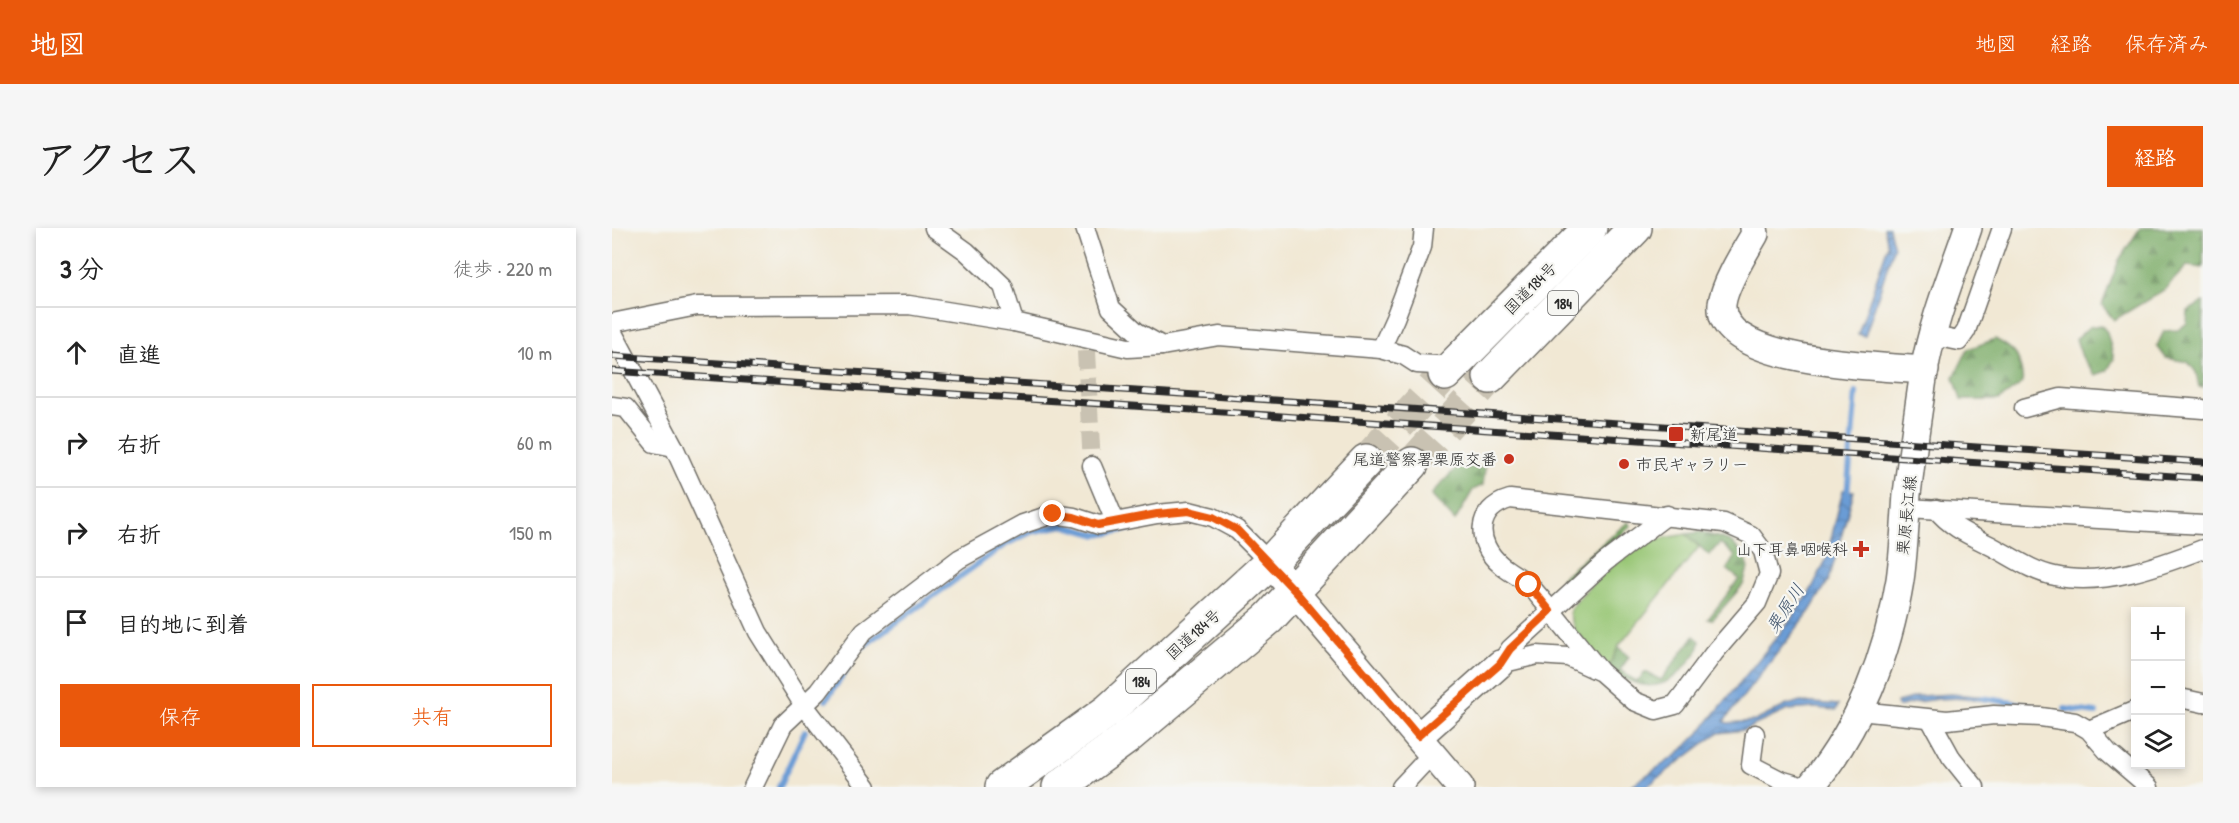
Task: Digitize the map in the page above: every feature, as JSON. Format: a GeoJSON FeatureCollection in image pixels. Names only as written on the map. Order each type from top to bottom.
{"type":"FeatureCollection","features":[{"type":"Feature","properties":{"kind":"highway","name":"国道184号"},"geometry":{"type":"LineString","coordinates":[[1449,370],[1590,228]]}},
{"type":"Feature","properties":{"kind":"highway","name":"国道184号"},"geometry":{"type":"LineString","coordinates":[[1490,377],[1635,228]]}},
{"type":"Feature","properties":{"kind":"highway","name":"国道184号"},"geometry":{"type":"LineString","coordinates":[[1002,787],[1108,711],[1270,563],[1366,461]]}},
{"type":"Feature","properties":{"kind":"highway","name":"184"},"geometry":{"type":"LineString","coordinates":[[1059,787],[1125,739],[1269,618],[1296,592],[1412,464]]}},
{"type":"Feature","properties":{"kind":"street"},"geometry":{"type":"LineString","coordinates":[[934,228],[966,251],[1003,286],[1014,322]]}},
{"type":"Feature","properties":{"kind":"street"},"geometry":{"type":"LineString","coordinates":[[1085,228],[1111,308],[1137,332],[1162,346]]}},
{"type":"Feature","properties":{"kind":"street"},"geometry":{"type":"LineString","coordinates":[[1381,349],[1422,247],[1424,228]]}},
{"type":"Feature","properties":{"kind":"street"},"geometry":{"type":"LineString","coordinates":[[1754,228],[1755,234],[1735,269],[1722,305],[1728,324],[1746,342],[1783,356],[1925,370]]}},
{"type":"Feature","properties":{"kind":"street","name":"栗原長江線"},"geometry":{"type":"LineString","coordinates":[[1810,787],[1831,760],[1859,711],[1889,633],[1900,579],[1906,508],[1925,370],[1968,228]]}},
{"type":"Feature","properties":{"kind":"street"},"geometry":{"type":"LineString","coordinates":[[1934,336],[1959,341],[1966,331],[2001,228]]}},
{"type":"Feature","properties":{"kind":"street"},"geometry":{"type":"LineString","coordinates":[[612,323],[697,306],[909,305],[1014,322],[1086,346],[1128,348],[1162,346],[1219,336],[1381,349],[1403,355],[1417,364],[1449,370]]}},
{"type":"Feature","properties":{"kind":"street"},"geometry":{"type":"LineString","coordinates":[[612,331],[674,447],[758,632],[803,704],[867,787]]}},
{"type":"Feature","properties":{"kind":"street"},"geometry":{"type":"LineString","coordinates":[[2024,408],[2061,398],[2203,409]]}},
{"type":"Feature","properties":{"kind":"street"},"geometry":{"type":"LineString","coordinates":[[612,406],[626,408],[654,443],[674,447]]}},
{"type":"Feature","properties":{"kind":"street"},"geometry":{"type":"LineString","coordinates":[[1092,466],[1115,521]]}},
{"type":"Feature","properties":{"kind":"street"},"geometry":{"type":"LineString","coordinates":[[1510,499],[1724,523],[1751,535],[1763,551],[1769,574],[1757,603],[1714,653],[1675,705],[1656,710],[1634,701],[1601,672],[1550,611],[1529,585],[1499,564],[1489,549],[1482,535],[1484,514],[1495,503],[1510,499]]}},
{"type":"Feature","properties":{"kind":"street"},"geometry":{"type":"LineString","coordinates":[[1906,508],[2203,525]]}},
{"type":"Feature","properties":{"kind":"street"},"geometry":{"type":"LineString","coordinates":[[1936,509],[1947,523],[2039,572],[2068,579],[2094,578],[2133,571],[2203,549]]}},
{"type":"Feature","properties":{"kind":"street"},"geometry":{"type":"LineString","coordinates":[[753,787],[783,725],[818,692],[864,631],[968,554],[1002,534],[1053,514],[1074,517],[1098,525],[1189,511],[1213,517],[1237,530],[1270,563],[1460,787]]}},
{"type":"Feature","properties":{"kind":"street"},"geometry":{"type":"LineString","coordinates":[[1401,787],[1425,745],[1500,664],[1510,649],[1605,562],[1667,515]]}},
{"type":"Feature","properties":{"kind":"street"},"geometry":{"type":"LineString","coordinates":[[1500,664],[1537,655],[1568,657],[1601,672]]}},
{"type":"Feature","properties":{"kind":"street"},"geometry":{"type":"LineString","coordinates":[[2185,699],[2203,703]]}},
{"type":"Feature","properties":{"kind":"street"},"geometry":{"type":"LineString","coordinates":[[1859,711],[1929,719],[1994,715],[2042,717],[2075,722],[2089,730],[2108,753],[2149,787]]}},
{"type":"Feature","properties":{"kind":"street"},"geometry":{"type":"LineString","coordinates":[[2089,730],[2131,712]]}},
{"type":"Feature","properties":{"kind":"street"},"geometry":{"type":"LineString","coordinates":[[1929,719],[1951,757],[1975,787]]}},
{"type":"Feature","properties":{"kind":"street"},"geometry":{"type":"LineString","coordinates":[[1755,734],[1751,765],[1780,780],[1804,787]]}},
{"type":"Feature","properties":{"kind":"green space"},"geometry":{"type":"Polygon","coordinates":[[[2140,228],[2203,228],[2203,268],[2187,266],[2164,290],[2114,320],[2102,305],[2119,260],[2140,228]]]}},
{"type":"Feature","properties":{"kind":"green space"},"geometry":{"type":"Polygon","coordinates":[[[2203,302],[2203,387],[2199,387],[2196,372],[2188,362],[2166,358],[2157,346],[2164,331],[2178,330],[2187,323],[2188,311],[2203,302]]]}},
{"type":"Feature","properties":{"kind":"green space"},"geometry":{"type":"Polygon","coordinates":[[[2101,325],[2107,332],[2114,359],[2107,371],[2095,375],[2082,357],[2076,339],[2089,327],[2101,325]]]}},
{"type":"Feature","properties":{"kind":"green space"},"geometry":{"type":"Polygon","coordinates":[[[1995,339],[2013,351],[2021,367],[2023,383],[1999,400],[1961,400],[1954,377],[1968,349],[1995,339]]]}},
{"type":"Feature","properties":{"kind":"green space"},"geometry":{"type":"Polygon","coordinates":[[[1457,467],[1485,468],[1483,485],[1473,490],[1455,521],[1431,495],[1457,467]]]}},
{"type":"Feature","properties":{"kind":"green space"},"geometry":{"type":"Polygon","coordinates":[[[1628,522],[1631,526],[1567,582],[1561,578],[1628,522]]]}},
{"type":"Feature","properties":{"kind":"green space"},"geometry":{"type":"Polygon","coordinates":[[[1701,532],[1730,541],[1744,555],[1748,568],[1743,585],[1713,619],[1708,619],[1739,579],[1727,569],[1735,556],[1720,543],[1709,555],[1686,534],[1701,532]]]}},
{"type":"Feature","properties":{"kind":"green space"},"geometry":{"type":"Polygon","coordinates":[[[1686,534],[1699,547],[1618,647],[1608,668],[1575,631],[1569,613],[1594,583],[1632,551],[1653,540],[1686,534]]]}},
{"type":"Feature","properties":{"kind":"green space"},"geometry":{"type":"Polygon","coordinates":[[[1694,636],[1700,641],[1696,652],[1680,672],[1661,684],[1641,685],[1619,676],[1608,668],[1618,647],[1629,657],[1620,670],[1637,682],[1645,672],[1661,680],[1694,636]]]}},
{"type":"Feature","properties":{"kind":"water"},"geometry":{"type":"Polygon","coordinates":[[[1884,228],[1889,228],[1894,247],[1865,336],[1858,334],[1888,245],[1884,228]]]}},
{"type":"Feature","properties":{"kind":"water"},"geometry":{"type":"Polygon","coordinates":[[[1843,490],[1854,491],[1829,580],[1810,611],[1724,721],[1727,723],[1755,721],[1787,705],[1801,702],[1838,705],[1836,710],[1815,708],[1788,710],[1744,730],[1718,733],[1646,787],[1629,787],[1678,754],[1700,732],[1793,617],[1811,590],[1826,560],[1843,490]]]}},
{"type":"Feature","properties":{"kind":"water"},"geometry":{"type":"Polygon","coordinates":[[[1951,694],[1988,697],[1987,701],[1942,699],[1898,707],[1897,702],[1919,696],[1951,694]]]}},
{"type":"Feature","properties":{"kind":"waterway","name":"栗原川"},"geometry":{"type":"LineString","coordinates":[[1847,496],[1856,392]]}},
{"type":"Feature","properties":{"kind":"waterway"},"geometry":{"type":"LineString","coordinates":[[862,647],[1004,545],[1031,532],[1063,525],[1098,535],[1164,522]]}},
{"type":"Feature","properties":{"kind":"waterway"},"geometry":{"type":"LineString","coordinates":[[826,700],[848,667]]}},
{"type":"Feature","properties":{"kind":"waterway"},"geometry":{"type":"LineString","coordinates":[[1982,698],[2032,706]]}},
{"type":"Feature","properties":{"kind":"waterway"},"geometry":{"type":"LineString","coordinates":[[2065,709],[2096,713]]}},
{"type":"Feature","properties":{"kind":"waterway"},"geometry":{"type":"LineString","coordinates":[[779,787],[805,731]]}},
{"type":"Feature","properties":{"kind":"tunnel"},"geometry":{"type":"LineString","coordinates":[[1086,351],[1092,466]]}},
{"type":"Feature","properties":{"kind":"tunnel"},"geometry":{"type":"LineString","coordinates":[[1366,461],[1445,374]]}},
{"type":"Feature","properties":{"kind":"tunnel"},"geometry":{"type":"LineString","coordinates":[[1412,464],[1490,377]]}},
{"type":"Feature","properties":{"kind":"railway"},"geometry":{"type":"LineString","coordinates":[[612,356],[2203,462]]}},
{"type":"Feature","properties":{"kind":"railway"},"geometry":{"type":"LineString","coordinates":[[612,371],[2203,478]]}},
{"type":"Feature","properties":{"kind":"place","name":"新尾道"},"geometry":{"type":"Point","coordinates":[1676,434]}},
{"type":"Feature","properties":{"kind":"place","name":"尾道警察署栗原交番"},"geometry":{"type":"Point","coordinates":[1509,459]}},
{"type":"Feature","properties":{"kind":"place","name":"市民ギャラリー"},"geometry":{"type":"Point","coordinates":[1624,464]}},
{"type":"Feature","properties":{"kind":"place","name":"山下耳鼻咽喉科"},"geometry":{"type":"Point","coordinates":[1861,549]}},
{"type":"Feature","properties":{"kind":"route"},"geometry":{"type":"LineString","coordinates":[[1053,514],[1074,517],[1098,525],[1157,514],[1189,511],[1213,517],[1237,530],[1296,592],[1418,736],[1500,664],[1510,649],[1550,611],[1529,585]]}}]}
